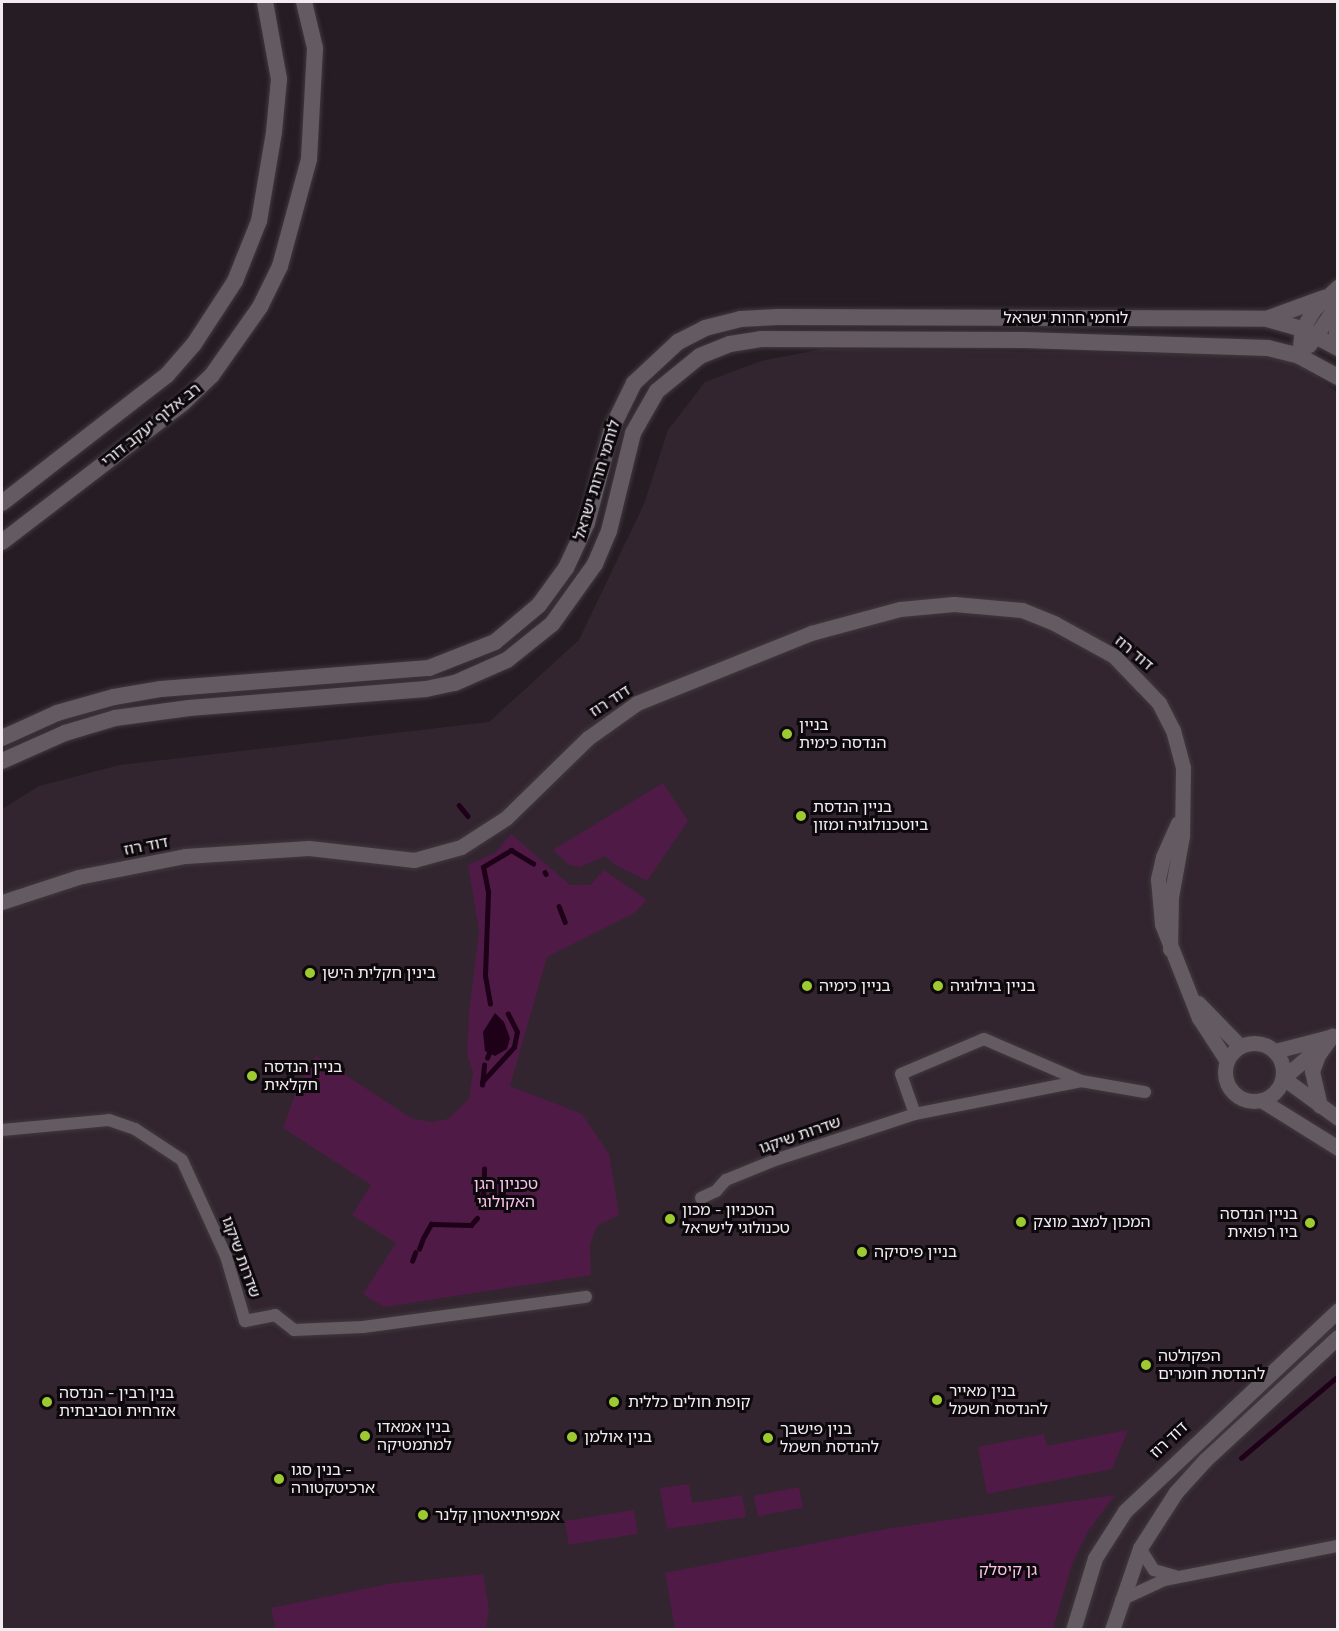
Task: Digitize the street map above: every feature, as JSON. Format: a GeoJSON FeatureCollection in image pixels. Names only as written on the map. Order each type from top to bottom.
{"type":"FeatureCollection","features":[{"type":"Feature","properties":{"kind":"main road","name":"רב אלוף יעקב דורי"},"geometry":{"type":"LineString","coordinates":[[2,503],[167,375],[194,344],[236,281],[259,221],[274,132],[279,79],[265,2]]}},
{"type":"Feature","properties":{"kind":"main road","name":"רב אלוף יעקב דורי"},"geometry":{"type":"LineString","coordinates":[[2,542],[183,403],[212,375],[260,307],[280,266],[309,159],[315,48],[304,2]]}},
{"type":"Feature","properties":{"kind":"main road"},"geometry":{"type":"LineString","coordinates":[[1267,319],[1332,303],[1338,340]]}},
{"type":"Feature","properties":{"kind":"main road","name":"לוחמי חרות ישראל"},"geometry":{"type":"LineString","coordinates":[[2,738],[57,713],[114,697],[161,689],[429,668],[495,642],[539,605],[566,568],[587,523],[612,428],[634,383],[678,342],[705,328],[740,319],[778,317],[1267,319],[1302,329],[1338,348]]}},
{"type":"Feature","properties":{"kind":"main road","name":"לוחמי חרות ישראל"},"geometry":{"type":"LineString","coordinates":[[2,761],[65,733],[115,718],[189,708],[426,689],[455,683],[507,660],[552,624],[595,564],[609,531],[633,433],[657,391],[700,356],[730,344],[761,339],[1135,342],[1268,348],[1299,356],[1338,377]]}},
{"type":"Feature","properties":{"kind":"street"},"geometry":{"type":"LineString","coordinates":[[1299,356],[1317,336],[1338,287]]}},
{"type":"Feature","properties":{"kind":"street"},"geometry":{"type":"LineString","coordinates":[[1299,356],[1302,329],[1332,303]]}},
{"type":"Feature","properties":{"kind":"street","name":"דוד רוז"},"geometry":{"type":"LineString","coordinates":[[2,902],[78,877],[185,856],[309,848],[414,860],[460,847],[506,818],[588,738],[637,703],[811,633],[900,609],[954,604],[1022,610],[1054,623],[1122,664],[1155,699],[1173,730],[1183,768],[1170,949],[1215,1049],[1227,1061]]}},
{"type":"Feature","properties":{"kind":"street","name":"דוד רוז"},"geometry":{"type":"LineString","coordinates":[[1187,989],[1240,1046]]}},
{"type":"Feature","properties":{"kind":"street"},"geometry":{"type":"LineString","coordinates":[[1275,1051],[1335,1035]]}},
{"type":"Feature","properties":{"kind":"street"},"geometry":{"type":"LineString","coordinates":[[1261,1100],[1276,1091],[1283,1078],[1335,1035]]}},
{"type":"Feature","properties":{"kind":"street"},"geometry":{"type":"LineString","coordinates":[[1320,1106],[1312,1071],[1318,1055],[1335,1035]]}},
{"type":"Feature","properties":{"kind":"street"},"geometry":{"type":"LineString","coordinates":[[915,1114],[901,1074],[984,1039],[1081,1081],[1145,1092]]}},
{"type":"Feature","properties":{"kind":"street"},"geometry":{"type":"LineString","coordinates":[[1338,1118],[1283,1078],[1280,1057],[1275,1051],[1258,1042],[1240,1046],[1227,1061],[1225,1074],[1231,1089],[1244,1099],[1261,1100],[1338,1148]]}},
{"type":"Feature","properties":{"kind":"street","name":"שדרות שיקגו"},"geometry":{"type":"LineString","coordinates":[[701,1198],[716,1191],[726,1180],[775,1160],[915,1114],[1081,1081]]}},
{"type":"Feature","properties":{"kind":"street","name":"שדרות שיקגו"},"geometry":{"type":"LineString","coordinates":[[2,1130],[109,1120],[135,1129],[182,1160],[226,1256],[245,1321],[275,1315],[294,1330],[363,1327],[586,1297]]}},
{"type":"Feature","properties":{"kind":"street","name":"דוד רוז"},"geometry":{"type":"LineString","coordinates":[[1073,1629],[1095,1558],[1125,1510],[1338,1310]]}},
{"type":"Feature","properties":{"kind":"street"},"geometry":{"type":"LineString","coordinates":[[1112,1629],[1140,1548],[1165,1507],[1205,1460],[1338,1337]]}},
{"type":"Feature","properties":{"kind":"street"},"geometry":{"type":"LineString","coordinates":[[1121,1600],[1150,1584],[1338,1546]]}},
{"type":"Feature","properties":{"kind":"street"},"geometry":{"type":"LineString","coordinates":[[1140,1548],[1154,1570],[1185,1577]]}},
{"type":"Feature","properties":{"kind":"shaded area","name":"הטכניון - מכון טכנולוגי לישראל"},"geometry":{"type":"Polygon","coordinates":[[[823,349],[1289,355],[1337,392],[1337,1629],[2,1630],[2,809],[39,786],[120,765],[489,722],[579,640],[644,504],[668,430],[705,382],[761,361],[823,349]]]}},
{"type":"Feature","properties":{"kind":"shaded area"},"geometry":{"type":"Polygon","coordinates":[[[495,1013],[504,1022],[510,1038],[507,1049],[495,1056],[485,1051],[483,1032],[495,1013]]]}},
{"type":"Feature","properties":{"kind":"green space"},"geometry":{"type":"Polygon","coordinates":[[[663,783],[688,821],[647,881],[615,865],[605,856],[580,867],[569,865],[553,850],[663,783]]]}},
{"type":"Feature","properties":{"kind":"green space","name":"טכניון הגן האקולוגי"},"geometry":{"type":"Polygon","coordinates":[[[511,834],[570,885],[590,885],[604,870],[647,900],[634,913],[547,957],[510,1086],[582,1114],[609,1154],[619,1215],[597,1226],[590,1244],[591,1275],[384,1307],[363,1294],[396,1243],[352,1215],[371,1185],[283,1128],[300,1081],[316,1056],[413,1119],[432,1122],[448,1119],[469,1099],[473,1072],[467,1054],[469,1014],[479,930],[468,865],[495,853],[511,834]]]}},
{"type":"Feature","properties":{"kind":"green space"},"geometry":{"type":"Polygon","coordinates":[[[1128,1430],[1112,1469],[987,1494],[978,1447],[1044,1434],[1047,1446],[1128,1430]]]}},
{"type":"Feature","properties":{"kind":"green space"},"geometry":{"type":"Polygon","coordinates":[[[689,1484],[692,1503],[742,1495],[746,1517],[667,1529],[660,1488],[689,1484]]]}},
{"type":"Feature","properties":{"kind":"green space"},"geometry":{"type":"Polygon","coordinates":[[[799,1487],[803,1508],[758,1516],[754,1496],[799,1487]]]}},
{"type":"Feature","properties":{"kind":"green space","name":"גן קיסלק"},"geometry":{"type":"Polygon","coordinates":[[[1115,1495],[1088,1531],[1072,1564],[1053,1629],[675,1629],[665,1573],[886,1529],[1115,1495]]]}},
{"type":"Feature","properties":{"kind":"green space"},"geometry":{"type":"Polygon","coordinates":[[[634,1510],[638,1534],[569,1545],[565,1521],[634,1510]]]}},
{"type":"Feature","properties":{"kind":"green space"},"geometry":{"type":"Polygon","coordinates":[[[483,1574],[489,1609],[486,1629],[276,1629],[271,1608],[388,1584],[483,1574]]]}},
{"type":"Feature","properties":{"kind":"waterway"},"geometry":{"type":"LineString","coordinates":[[459,805],[468,816]]}},
{"type":"Feature","properties":{"kind":"waterway"},"geometry":{"type":"LineString","coordinates":[[490,1004],[485,975],[488,892],[483,867],[511,850],[533,863]]}},
{"type":"Feature","properties":{"kind":"waterway"},"geometry":{"type":"LineString","coordinates":[[559,906],[565,922]]}},
{"type":"Feature","properties":{"kind":"waterway"},"geometry":{"type":"LineString","coordinates":[[482,1082],[514,1047],[517,1032],[508,1014]]}},
{"type":"Feature","properties":{"kind":"waterway"},"geometry":{"type":"LineString","coordinates":[[487,1058],[489,1053]]}},
{"type":"Feature","properties":{"kind":"waterway"},"geometry":{"type":"LineString","coordinates":[[482,1085],[484,1065]]}},
{"type":"Feature","properties":{"kind":"waterway"},"geometry":{"type":"LineString","coordinates":[[483,1200],[484,1169]]}},
{"type":"Feature","properties":{"kind":"waterway"},"geometry":{"type":"LineString","coordinates":[[423,1238],[431,1224],[471,1225],[477,1218]]}},
{"type":"Feature","properties":{"kind":"waterway"},"geometry":{"type":"LineString","coordinates":[[419,1249],[422,1241]]}},
{"type":"Feature","properties":{"kind":"waterway"},"geometry":{"type":"LineString","coordinates":[[412,1261],[415,1253]]}},
{"type":"Feature","properties":{"kind":"waterway"},"geometry":{"type":"LineString","coordinates":[[1241,1458],[1338,1376]]}},
{"type":"Feature","properties":{"kind":"place","name":"בניין הנדסה כימית"},"geometry":{"type":"Point","coordinates":[787,734]}},
{"type":"Feature","properties":{"kind":"place","name":"בניין הנדסת ביוטכנולוגיה ומזון"},"geometry":{"type":"Point","coordinates":[801,816]}},
{"type":"Feature","properties":{"kind":"place","name":"בינין חקלית הישן"},"geometry":{"type":"Point","coordinates":[310,973]}},
{"type":"Feature","properties":{"kind":"place","name":"בניין כימיה"},"geometry":{"type":"Point","coordinates":[807,986]}},
{"type":"Feature","properties":{"kind":"place","name":"בניין ביולוגיה"},"geometry":{"type":"Point","coordinates":[938,986]}},
{"type":"Feature","properties":{"kind":"place","name":"בניין הנדסה חקלאית"},"geometry":{"type":"Point","coordinates":[252,1076]}},
{"type":"Feature","properties":{"kind":"place","name":"הטכניון - מכון טכנולוגי לישראל"},"geometry":{"type":"Point","coordinates":[670,1219]}},
{"type":"Feature","properties":{"kind":"place","name":"המכון למצב מוצק"},"geometry":{"type":"Point","coordinates":[1021,1222]}},
{"type":"Feature","properties":{"kind":"place","name":"בניין הנדסה ביו רפואית"},"geometry":{"type":"Point","coordinates":[1310,1223]}},
{"type":"Feature","properties":{"kind":"place","name":"בניין פיסיקה"},"geometry":{"type":"Point","coordinates":[862,1252]}},
{"type":"Feature","properties":{"kind":"place","name":"הפקולטה להנדסת חומרים"},"geometry":{"type":"Point","coordinates":[1146,1365]}},
{"type":"Feature","properties":{"kind":"place","name":"בנין מאייר להנדסת חשמל"},"geometry":{"type":"Point","coordinates":[937,1400]}},
{"type":"Feature","properties":{"kind":"place","name":"בנין רבין - הנדסה אזרחית וסביבתית"},"geometry":{"type":"Point","coordinates":[47,1402]}},
{"type":"Feature","properties":{"kind":"place","name":"קופת חולים כללית"},"geometry":{"type":"Point","coordinates":[614,1402]}},
{"type":"Feature","properties":{"kind":"place","name":"בנין אמאדו למתמטיקה"},"geometry":{"type":"Point","coordinates":[365,1436]}},
{"type":"Feature","properties":{"kind":"place","name":"בנין אולמן"},"geometry":{"type":"Point","coordinates":[572,1437]}},
{"type":"Feature","properties":{"kind":"place","name":"בנין פישבך להנדסת חשמל"},"geometry":{"type":"Point","coordinates":[768,1438]}},
{"type":"Feature","properties":{"kind":"place","name":"בנין סגו - ארכיטקטורה"},"geometry":{"type":"Point","coordinates":[279,1479]}},
{"type":"Feature","properties":{"kind":"place","name":"אמפיתיאטרון קלנר"},"geometry":{"type":"Point","coordinates":[423,1515]}}]}
